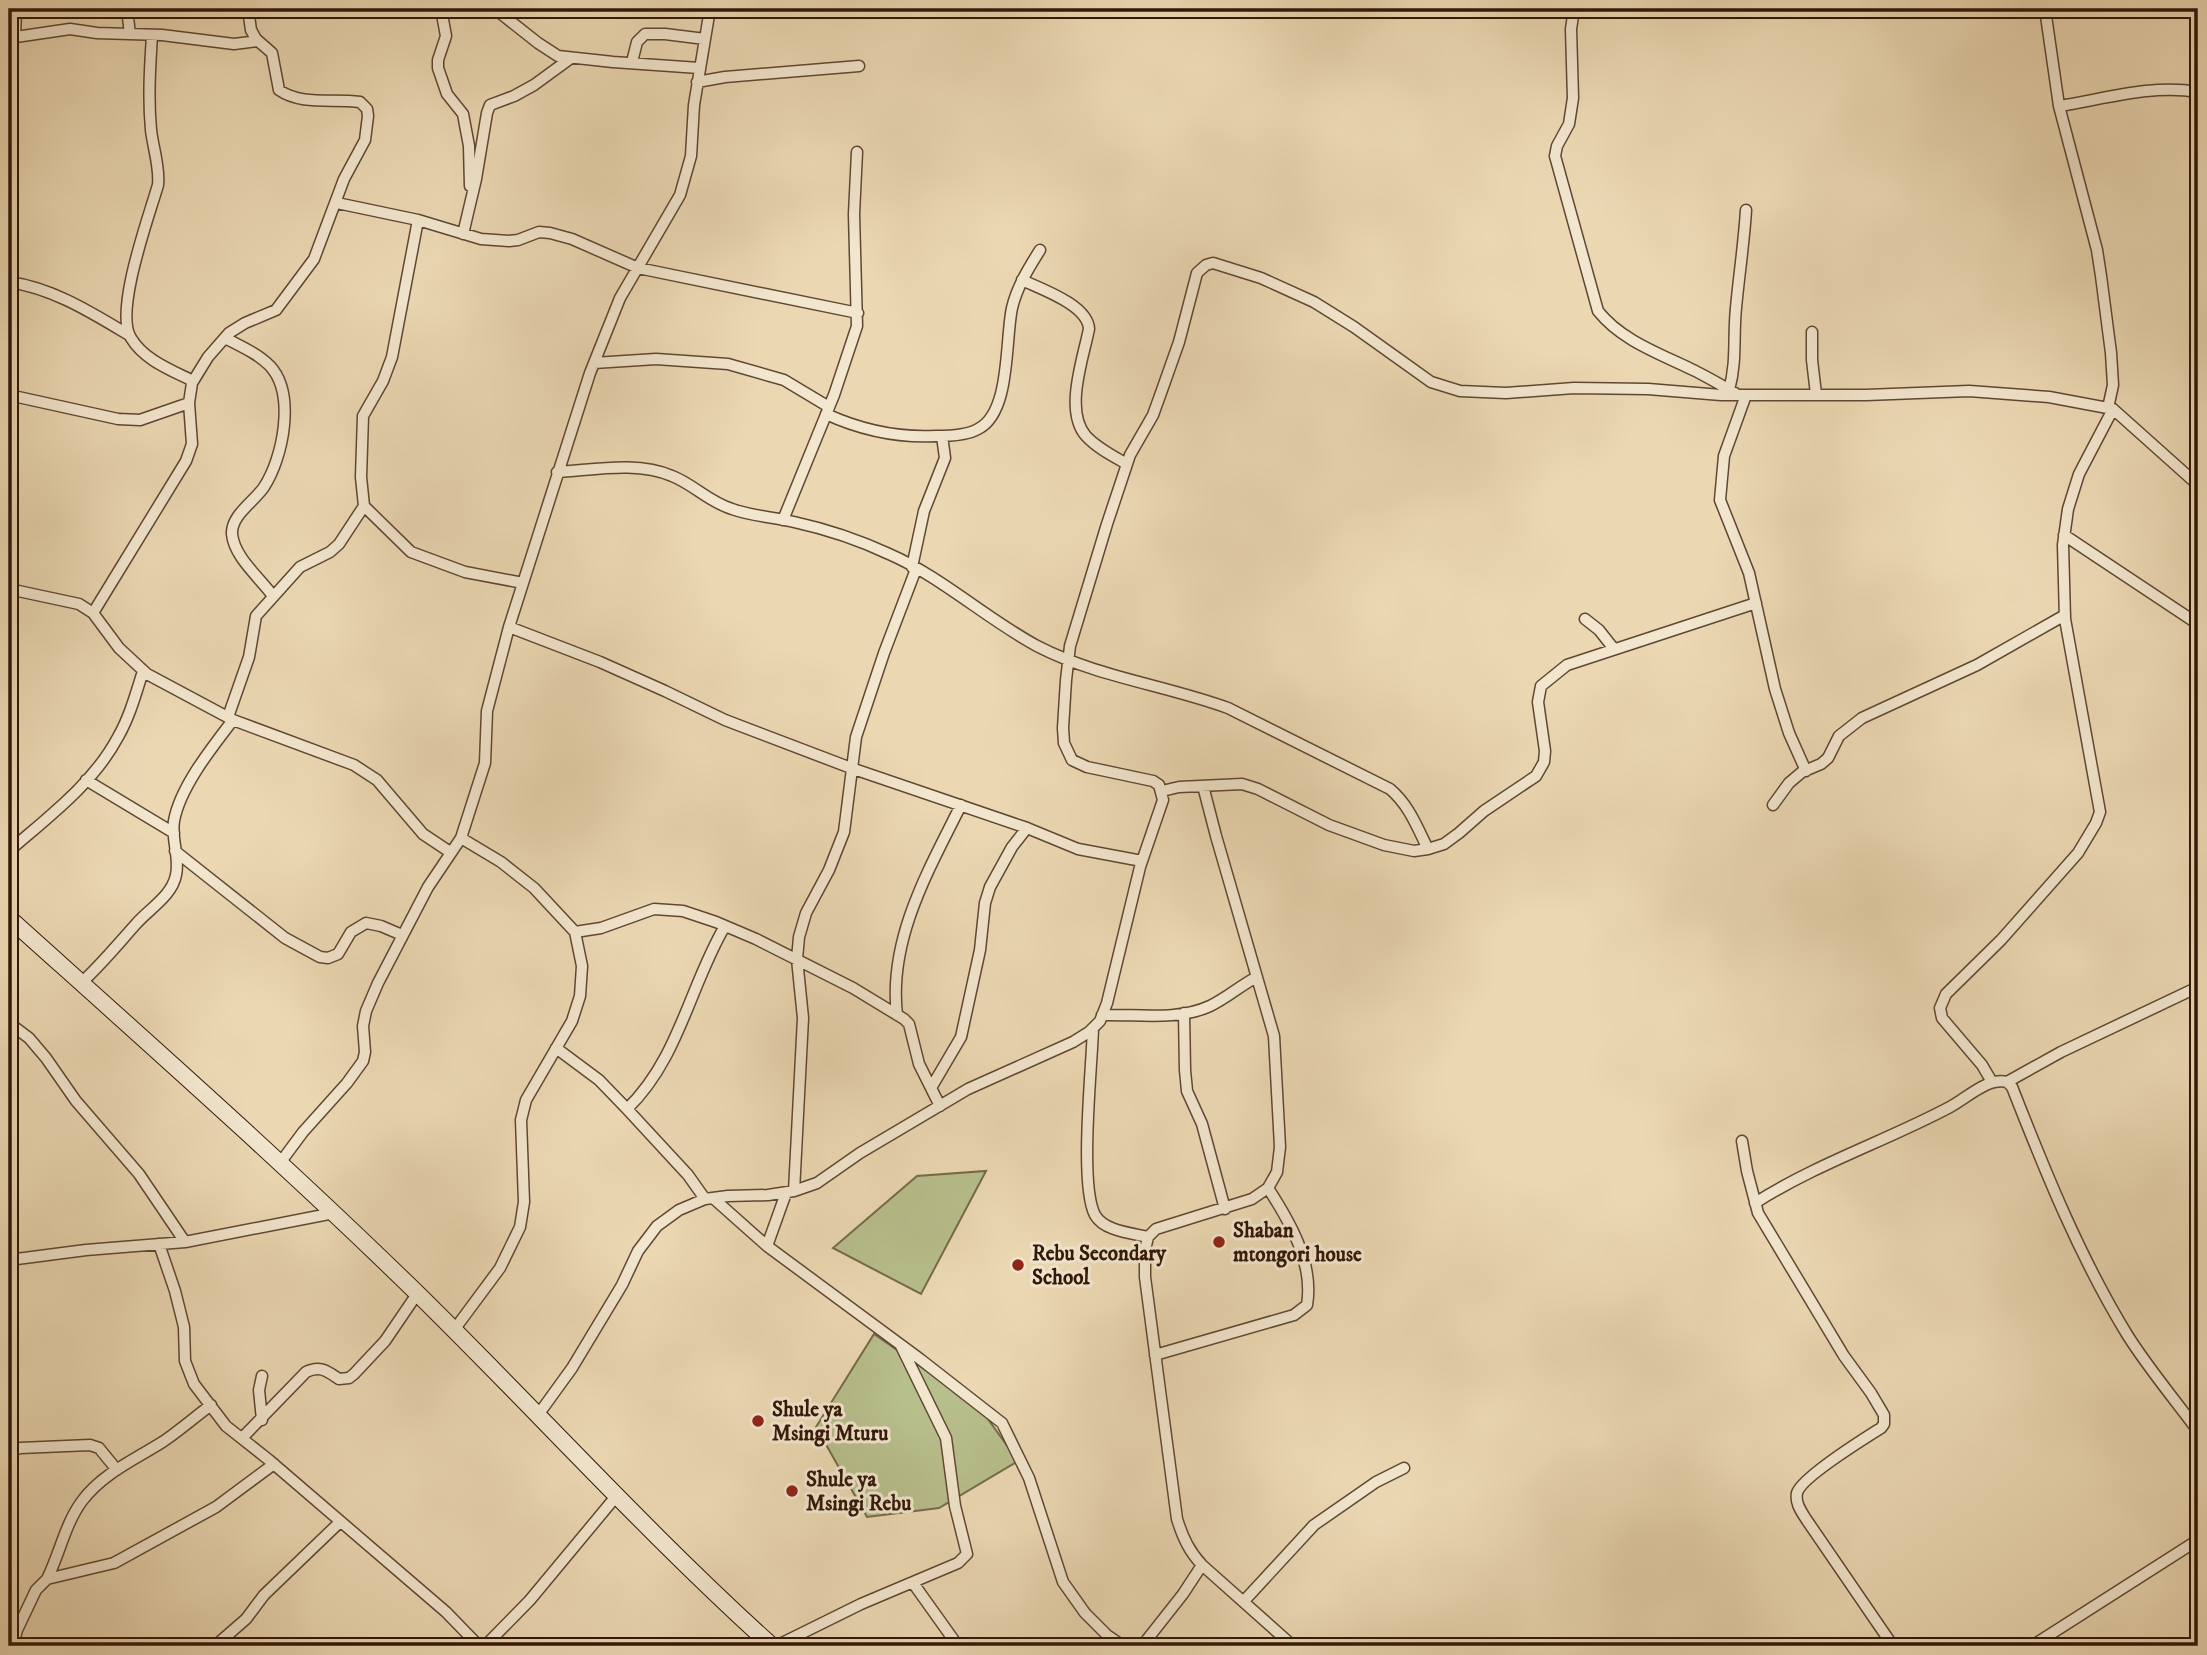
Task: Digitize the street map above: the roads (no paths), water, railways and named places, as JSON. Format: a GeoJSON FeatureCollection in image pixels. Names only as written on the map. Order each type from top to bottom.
{"type":"FeatureCollection","features":[{"type":"Feature","properties":{"kind":"main road"},"geometry":{"type":"LineString","coordinates":[[12,928],[81,983],[334,1213],[717,1595],[774,1646]]}},
{"type":"Feature","properties":{"kind":"street"},"geometry":{"type":"LineString","coordinates":[[16,9],[11,39],[51,30],[70,29],[234,44],[258,41]]}},
{"type":"Feature","properties":{"kind":"street"},"geometry":{"type":"LineString","coordinates":[[127,9],[130,34]]}},
{"type":"Feature","properties":{"kind":"street"},"geometry":{"type":"LineString","coordinates":[[93,613],[186,461],[192,444],[190,403],[193,381],[208,357],[225,338],[245,323],[276,310],[314,260],[344,179],[365,140],[368,127],[367,109],[360,102],[310,100],[287,96],[279,90],[272,53],[258,41],[251,30],[248,9]]}},
{"type":"Feature","properties":{"kind":"street"},"geometry":{"type":"LineString","coordinates":[[441,9],[446,43],[438,60],[438,68],[447,94],[463,114],[469,146],[471,200]]}},
{"type":"Feature","properties":{"kind":"street"},"geometry":{"type":"LineString","coordinates":[[495,9],[551,52],[571,58],[699,68]]}},
{"type":"Feature","properties":{"kind":"street"},"geometry":{"type":"LineString","coordinates":[[280,1163],[363,1060],[366,1011],[428,887],[461,838],[485,763],[487,711],[509,627],[594,363],[620,298],[680,195],[691,156],[697,82],[710,9]]}},
{"type":"Feature","properties":{"kind":"street"},"geometry":{"type":"LineString","coordinates":[[1574,9],[1571,29],[1573,98],[1569,124],[1557,146],[1555,156],[1598,311],[1609,324],[1648,349],[1737,393]]}},
{"type":"Feature","properties":{"kind":"street"},"geometry":{"type":"LineString","coordinates":[[1992,1082],[1982,1065],[1942,1018],[1942,1001],[2001,940],[2078,853],[2100,812],[2071,663],[2065,615],[2064,535],[2068,509],[2079,474],[2111,408],[2112,353],[2097,250],[2059,106],[2045,9]]}},
{"type":"Feature","properties":{"kind":"street"},"geometry":{"type":"LineString","coordinates":[[632,62],[637,42],[645,34],[705,38]]}},
{"type":"Feature","properties":{"kind":"street"},"geometry":{"type":"LineString","coordinates":[[152,35],[151,130],[159,174],[133,274],[125,313],[126,329],[146,354],[193,381]]}},
{"type":"Feature","properties":{"kind":"street"},"geometry":{"type":"LineString","coordinates":[[463,234],[490,105],[534,85],[571,58]]}},
{"type":"Feature","properties":{"kind":"street"},"geometry":{"type":"LineString","coordinates":[[697,82],[725,77],[859,66]]}},
{"type":"Feature","properties":{"kind":"street"},"geometry":{"type":"LineString","coordinates":[[2059,106],[2133,92],[2184,89],[2198,92]]}},
{"type":"Feature","properties":{"kind":"street"},"geometry":{"type":"LineString","coordinates":[[783,520],[851,350],[857,326],[854,214],[857,152]]}},
{"type":"Feature","properties":{"kind":"street"},"geometry":{"type":"LineString","coordinates":[[337,203],[418,220],[481,239],[509,241],[539,232],[550,233],[572,239],[638,268],[858,313]]}},
{"type":"Feature","properties":{"kind":"street"},"geometry":{"type":"LineString","coordinates":[[1746,210],[1743,258],[1735,309],[1737,393],[1724,456],[1720,500],[1749,573],[1775,689],[1789,733],[1806,771]]}},
{"type":"Feature","properties":{"kind":"street"},"geometry":{"type":"LineString","coordinates":[[81,983],[110,956],[136,923],[167,893],[176,875],[174,820],[203,758],[231,718],[249,656],[256,616],[300,567],[330,552],[339,544],[364,506],[361,477],[363,416],[393,357],[418,220]]}},
{"type":"Feature","properties":{"kind":"street"},"geometry":{"type":"LineString","coordinates":[[594,363],[656,359],[728,364],[784,380],[828,410],[872,431],[914,437],[978,430],[992,418],[1004,378],[1012,308],[1022,280],[1040,250]]}},
{"type":"Feature","properties":{"kind":"street"},"geometry":{"type":"LineString","coordinates":[[538,1415],[572,1368],[622,1285],[638,1251],[657,1226],[679,1210],[709,1199],[790,1192],[817,1183],[860,1153],[968,1089],[1073,1042],[1093,1028],[1102,1015],[1123,943],[1142,861],[1163,800],[1163,791],[1153,781],[1087,767],[1072,761],[1064,743],[1063,728],[1069,660],[1077,621],[1127,464],[1163,390],[1197,273],[1206,265],[1213,263],[1261,278],[1314,302],[1431,382],[1460,391],[1506,393],[1574,388],[1866,395],[1969,390],[2049,397],[2111,408],[2198,485]]}},
{"type":"Feature","properties":{"kind":"street"},"geometry":{"type":"LineString","coordinates":[[1022,280],[1070,304],[1087,320],[1089,330],[1075,400],[1077,419],[1084,433],[1093,442],[1127,464]]}},
{"type":"Feature","properties":{"kind":"street"},"geometry":{"type":"LineString","coordinates":[[9,282],[23,284],[78,304],[129,335]]}},
{"type":"Feature","properties":{"kind":"street"},"geometry":{"type":"LineString","coordinates":[[1812,332],[1816,394]]}},
{"type":"Feature","properties":{"kind":"street"},"geometry":{"type":"LineString","coordinates":[[225,338],[254,353],[271,368],[279,383],[285,433],[278,461],[263,488],[234,521],[232,531],[233,542],[238,551],[273,596]]}},
{"type":"Feature","properties":{"kind":"street"},"geometry":{"type":"LineString","coordinates":[[9,395],[118,419],[140,420],[190,403]]}},
{"type":"Feature","properties":{"kind":"street"},"geometry":{"type":"LineString","coordinates":[[766,1246],[790,1192],[803,1018],[797,960],[799,937],[806,913],[829,870],[844,832],[856,737],[914,568],[924,512],[945,458],[942,436]]}},
{"type":"Feature","properties":{"kind":"street"},"geometry":{"type":"LineString","coordinates":[[557,472],[652,469],[674,477],[714,502],[734,510],[852,538],[892,555],[1038,646],[1069,660],[1137,683],[1200,698],[1228,708],[1390,789],[1412,816],[1428,849]]}},
{"type":"Feature","properties":{"kind":"street"},"geometry":{"type":"LineString","coordinates":[[364,506],[411,552],[465,572],[523,583]]}},
{"type":"Feature","properties":{"kind":"street"},"geometry":{"type":"LineString","coordinates":[[2064,535],[2198,624]]}},
{"type":"Feature","properties":{"kind":"street"},"geometry":{"type":"LineString","coordinates":[[9,589],[79,604],[93,613],[119,648],[143,671],[231,718],[354,765],[377,780],[424,834],[450,852]]}},
{"type":"Feature","properties":{"kind":"street"},"geometry":{"type":"LineString","coordinates":[[1163,791],[1242,784],[1258,789],[1329,825],[1362,837],[1414,851],[1444,844],[1484,811],[1536,776],[1544,762],[1545,751],[1538,702],[1542,686],[1567,665],[1756,603]]}},
{"type":"Feature","properties":{"kind":"street"},"geometry":{"type":"LineString","coordinates":[[1773,805],[1789,783],[1828,758],[1839,736],[1862,718],[1977,665],[2065,615]]}},
{"type":"Feature","properties":{"kind":"street"},"geometry":{"type":"LineString","coordinates":[[1585,620],[1599,630],[1614,649]]}},
{"type":"Feature","properties":{"kind":"street"},"geometry":{"type":"LineString","coordinates":[[509,627],[643,681],[725,720],[851,768],[1027,828],[1078,849],[1142,861]]}},
{"type":"Feature","properties":{"kind":"street"},"geometry":{"type":"LineString","coordinates":[[9,851],[65,803],[117,739],[131,709],[143,671]]}},
{"type":"Feature","properties":{"kind":"street"},"geometry":{"type":"LineString","coordinates":[[86,780],[174,833]]}},
{"type":"Feature","properties":{"kind":"street"},"geometry":{"type":"LineString","coordinates":[[1203,786],[1274,1036],[1280,1147],[1277,1172],[1268,1188],[1252,1199],[1156,1229],[1148,1237],[1145,1250],[1145,1277],[1177,1520],[1182,1536],[1190,1553],[1202,1565],[1293,1646]]}},
{"type":"Feature","properties":{"kind":"street"},"geometry":{"type":"LineString","coordinates":[[897,1015],[895,979],[904,934],[912,909],[961,805]]}},
{"type":"Feature","properties":{"kind":"street"},"geometry":{"type":"LineString","coordinates":[[931,1088],[961,1037],[980,950],[985,903],[990,887],[1012,847],[1027,828]]}},
{"type":"Feature","properties":{"kind":"street"},"geometry":{"type":"LineString","coordinates":[[454,1330],[500,1268],[520,1227],[524,1202],[521,1120],[526,1100],[572,1021],[580,996],[582,966],[575,932],[534,888],[502,862],[461,838]]}},
{"type":"Feature","properties":{"kind":"street"},"geometry":{"type":"LineString","coordinates":[[175,851],[285,938],[320,957],[328,958],[338,954],[351,932],[366,923],[402,935]]}},
{"type":"Feature","properties":{"kind":"street"},"geometry":{"type":"LineString","coordinates":[[575,932],[601,928],[654,909],[683,911],[725,926],[797,960],[853,988],[909,1024],[915,1054],[940,1106]]}},
{"type":"Feature","properties":{"kind":"street"},"geometry":{"type":"LineString","coordinates":[[627,1109],[644,1092],[672,1046],[710,952],[725,926]]}},
{"type":"Feature","properties":{"kind":"street"},"geometry":{"type":"LineString","coordinates":[[1102,1015],[1184,1013],[1210,1006],[1257,977]]}},
{"type":"Feature","properties":{"kind":"street"},"geometry":{"type":"LineString","coordinates":[[1755,1203],[1790,1182],[1947,1109],[1992,1082],[2007,1082],[2062,1052],[2198,987]]}},
{"type":"Feature","properties":{"kind":"street"},"geometry":{"type":"LineString","coordinates":[[1184,1013],[1187,1091],[1202,1124],[1225,1209]]}},
{"type":"Feature","properties":{"kind":"street"},"geometry":{"type":"LineString","coordinates":[[9,1023],[29,1038],[46,1058],[76,1101],[139,1174],[185,1242]]}},
{"type":"Feature","properties":{"kind":"street"},"geometry":{"type":"LineString","coordinates":[[1093,1028],[1087,1135],[1091,1203],[1095,1216],[1101,1222],[1117,1231],[1148,1237]]}},
{"type":"Feature","properties":{"kind":"street"},"geometry":{"type":"LineString","coordinates":[[555,1048],[599,1080],[709,1199],[766,1246],[1002,1423],[1029,1478],[1063,1582],[1085,1613],[1122,1646]]}},
{"type":"Feature","properties":{"kind":"street"},"geometry":{"type":"LineString","coordinates":[[2007,1082],[2014,1091],[2045,1172],[2105,1295],[2129,1338],[2198,1431]]}},
{"type":"Feature","properties":{"kind":"street"},"geometry":{"type":"LineString","coordinates":[[1742,1141],[1758,1213],[1844,1356],[1884,1415],[1881,1428],[1805,1481],[1797,1495],[1798,1506],[1806,1519],[1893,1646]]}},
{"type":"Feature","properties":{"kind":"street"},"geometry":{"type":"LineString","coordinates":[[1155,1355],[1294,1315],[1307,1305],[1309,1290],[1300,1247],[1284,1213],[1268,1188]]}},
{"type":"Feature","properties":{"kind":"street"},"geometry":{"type":"LineString","coordinates":[[9,1260],[185,1242],[334,1213]]}},
{"type":"Feature","properties":{"kind":"street"},"geometry":{"type":"LineString","coordinates":[[159,1244],[184,1327],[185,1361],[194,1384],[226,1426],[446,1612],[479,1646]]}},
{"type":"Feature","properties":{"kind":"street"},"geometry":{"type":"LineString","coordinates":[[242,1438],[306,1372],[324,1369],[339,1380],[354,1374],[385,1341],[417,1294]]}},
{"type":"Feature","properties":{"kind":"street"},"geometry":{"type":"LineString","coordinates":[[774,1646],[861,1604],[958,1563],[967,1554],[968,1549],[959,1524],[946,1438],[900,1344]]}},
{"type":"Feature","properties":{"kind":"street"},"geometry":{"type":"LineString","coordinates":[[262,1376],[259,1390],[262,1420]]}},
{"type":"Feature","properties":{"kind":"street"},"geometry":{"type":"LineString","coordinates":[[13,1646],[36,1590],[47,1579],[57,1559],[68,1523],[82,1501],[117,1470],[211,1405]]}},
{"type":"Feature","properties":{"kind":"street"},"geometry":{"type":"LineString","coordinates":[[9,1456],[12,1451],[20,1448],[90,1445],[99,1448],[117,1470]]}},
{"type":"Feature","properties":{"kind":"street"},"geometry":{"type":"LineString","coordinates":[[47,1579],[114,1563],[216,1507],[274,1464]]}},
{"type":"Feature","properties":{"kind":"street"},"geometry":{"type":"LineString","coordinates":[[1244,1601],[1314,1525],[1376,1482],[1404,1468]]}},
{"type":"Feature","properties":{"kind":"street"},"geometry":{"type":"LineString","coordinates":[[491,1644],[618,1494]]}},
{"type":"Feature","properties":{"kind":"street"},"geometry":{"type":"LineString","coordinates":[[215,1646],[246,1619],[264,1595],[340,1522]]}},
{"type":"Feature","properties":{"kind":"street"},"geometry":{"type":"LineString","coordinates":[[2032,1646],[2198,1540]]}},
{"type":"Feature","properties":{"kind":"street"},"geometry":{"type":"LineString","coordinates":[[1142,1646],[1184,1594],[1202,1565]]}},
{"type":"Feature","properties":{"kind":"street"},"geometry":{"type":"LineString","coordinates":[[913,1583],[958,1646]]}},
{"type":"Feature","properties":{"kind":"place","name":"Shaban mtongori house"},"geometry":{"type":"Point","coordinates":[1219,1242]}},
{"type":"Feature","properties":{"kind":"place","name":"Rebu Secondary School"},"geometry":{"type":"Point","coordinates":[1018,1265]}},
{"type":"Feature","properties":{"kind":"place","name":"Shule ya Msingi Mturu"},"geometry":{"type":"Point","coordinates":[758,1421]}},
{"type":"Feature","properties":{"kind":"place","name":"Shule ya Msingi Rebu"},"geometry":{"type":"Point","coordinates":[792,1491]}}]}
